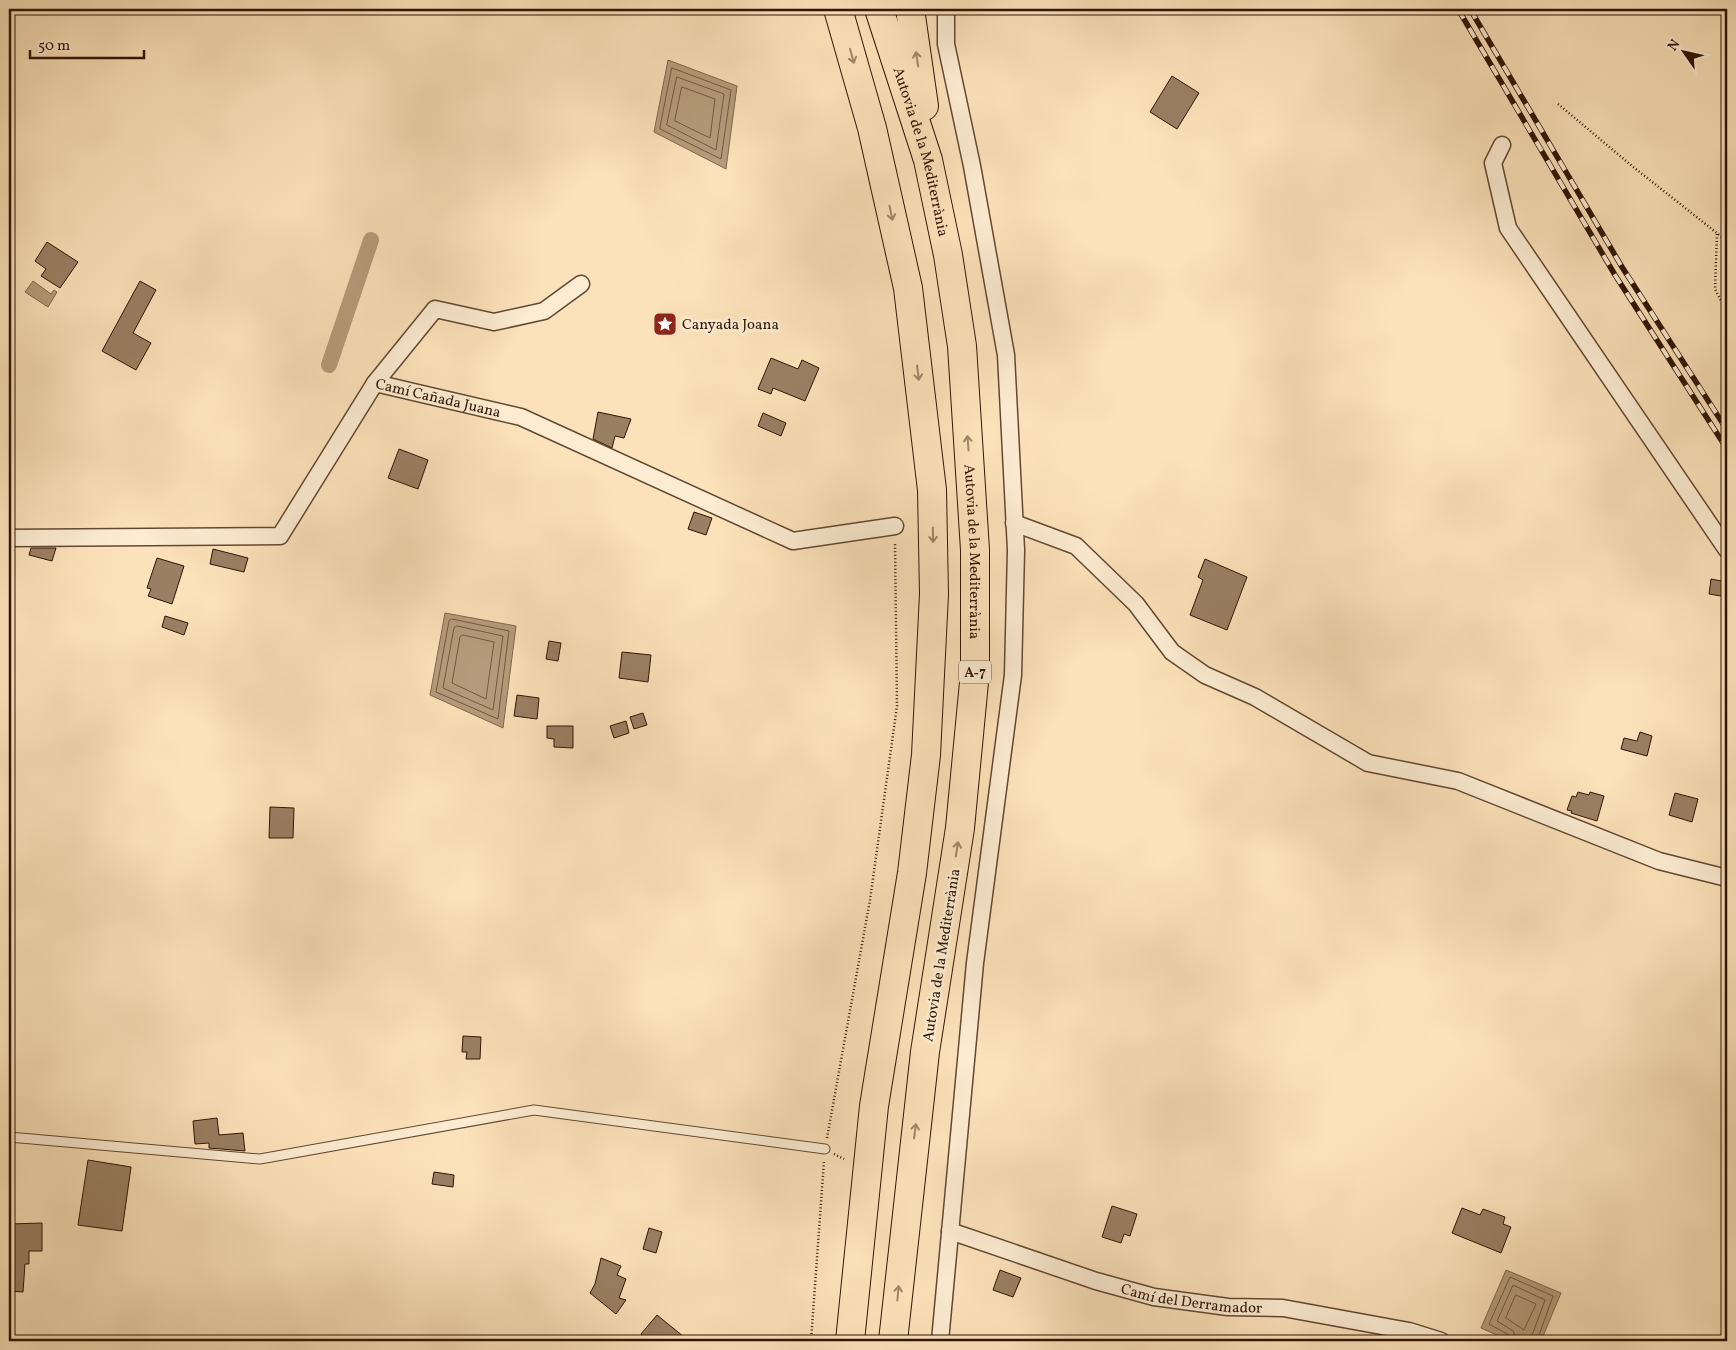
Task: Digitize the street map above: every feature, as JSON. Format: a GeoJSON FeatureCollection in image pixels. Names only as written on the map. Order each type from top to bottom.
{"type":"FeatureCollection","features":[{"type":"Feature","properties":{"kind":"highway"},"geometry":{"type":"LineString","coordinates":[[838,9],[872,128],[908,288],[932,490],[934,594],[926,755],[912,873],[874,1106],[850,1341]]}},
{"type":"Feature","properties":{"kind":"highway","name":"Autovia de la Mediterrània"},"geometry":{"type":"LineString","coordinates":[[879,9],[928,160],[948,255],[962,346],[975,550],[975,672],[960,828],[926,1052],[893,1341]]}},
{"type":"Feature","properties":{"kind":"highway"},"geometry":{"type":"LineString","coordinates":[[910,9],[924,105],[928,160]]}},
{"type":"Feature","properties":{"kind":"street"},"geometry":{"type":"LineString","coordinates":[[940,1341],[975,963],[1013,675],[1014,523],[1006,355],[972,166],[946,44],[946,9]]}},
{"type":"Feature","properties":{"kind":"street"},"geometry":{"type":"LineString","coordinates":[[1502,144],[1493,163],[1508,228],[1727,550]]}},
{"type":"Feature","properties":{"kind":"street"},"geometry":{"type":"LineString","coordinates":[[375,383],[435,309],[494,322],[544,311],[581,284]]}},
{"type":"Feature","properties":{"kind":"street","name":"Camí Cañada Juana"},"geometry":{"type":"LineString","coordinates":[[9,538],[280,536],[375,383],[521,417],[793,542],[895,526]]}},
{"type":"Feature","properties":{"kind":"street"},"geometry":{"type":"LineString","coordinates":[[1014,523],[1076,546],[1136,604],[1172,652],[1205,675],[1255,697],[1368,763],[1458,781],[1660,861],[1727,878]]}},
{"type":"Feature","properties":{"kind":"street","name":"Camí del Derramador"},"geometry":{"type":"LineString","coordinates":[[950,1231],[1088,1278],[1154,1297],[1228,1307],[1284,1308],[1409,1331],[1441,1341]]}},
{"type":"Feature","properties":{"kind":"lane"},"geometry":{"type":"LineString","coordinates":[[9,1138],[260,1159],[534,1110],[825,1149]]}},
{"type":"Feature","properties":{"kind":"path"},"geometry":{"type":"LineString","coordinates":[[1558,104],[1632,166],[1727,241]]}},
{"type":"Feature","properties":{"kind":"path"},"geometry":{"type":"LineString","coordinates":[[1717,234],[1715,289],[1727,313]]}},
{"type":"Feature","properties":{"kind":"path"},"geometry":{"type":"LineString","coordinates":[[811,1341],[825,1149],[870,900],[897,706],[895,526]]}},
{"type":"Feature","properties":{"kind":"water"},"geometry":{"type":"Polygon","coordinates":[[[668,60],[737,86],[726,169],[654,132],[668,60]]]}},
{"type":"Feature","properties":{"kind":"water"},"geometry":{"type":"Polygon","coordinates":[[[33,281],[51,294],[54,290],[57,292],[48,307],[25,292],[33,281]]]}},
{"type":"Feature","properties":{"kind":"water"},"geometry":{"type":"Polygon","coordinates":[[[445,613],[516,626],[503,728],[430,695],[445,613]]]}},
{"type":"Feature","properties":{"kind":"water"},"geometry":{"type":"Polygon","coordinates":[[[1506,1270],[1561,1293],[1541,1341],[1510,1341],[1481,1328],[1506,1270]]]}},
{"type":"Feature","properties":{"kind":"building"},"geometry":{"type":"Polygon","coordinates":[[[1172,76],[1199,93],[1177,129],[1150,112],[1172,76]]]}},
{"type":"Feature","properties":{"kind":"building"},"geometry":{"type":"Polygon","coordinates":[[[47,242],[78,262],[60,288],[41,276],[46,269],[35,261],[47,242]]]}},
{"type":"Feature","properties":{"kind":"building"},"geometry":{"type":"Polygon","coordinates":[[[140,281],[156,290],[133,333],[151,343],[136,370],[102,351],[140,281]]]}},
{"type":"Feature","properties":{"kind":"building"},"geometry":{"type":"Polygon","coordinates":[[[771,358],[798,369],[802,360],[819,368],[805,401],[773,388],[771,394],[758,389],[771,358]]]}},
{"type":"Feature","properties":{"kind":"building"},"geometry":{"type":"Polygon","coordinates":[[[598,412],[631,419],[624,438],[615,436],[612,448],[593,439],[598,412]]]}},
{"type":"Feature","properties":{"kind":"building"},"geometry":{"type":"Polygon","coordinates":[[[763,413],[786,423],[781,436],[758,426],[763,413]]]}},
{"type":"Feature","properties":{"kind":"building"},"geometry":{"type":"Polygon","coordinates":[[[399,449],[428,460],[418,489],[388,478],[399,449]]]}},
{"type":"Feature","properties":{"kind":"building"},"geometry":{"type":"Polygon","coordinates":[[[694,512],[712,518],[706,535],[688,529],[694,512]]]}},
{"type":"Feature","properties":{"kind":"building"},"geometry":{"type":"Polygon","coordinates":[[[31,548],[56,548],[52,561],[29,555],[31,548]]]}},
{"type":"Feature","properties":{"kind":"building"},"geometry":{"type":"Polygon","coordinates":[[[213,549],[248,558],[244,572],[210,564],[213,549]]]}},
{"type":"Feature","properties":{"kind":"building"},"geometry":{"type":"Polygon","coordinates":[[[157,558],[184,566],[172,604],[148,596],[151,589],[147,588],[157,558]]]}},
{"type":"Feature","properties":{"kind":"building"},"geometry":{"type":"Polygon","coordinates":[[[1205,559],[1247,577],[1227,630],[1190,615],[1203,580],[1198,577],[1205,559]]]}},
{"type":"Feature","properties":{"kind":"building"},"geometry":{"type":"Polygon","coordinates":[[[1711,579],[1727,582],[1727,597],[1709,594],[1711,579]]]}},
{"type":"Feature","properties":{"kind":"building"},"geometry":{"type":"Polygon","coordinates":[[[165,616],[188,623],[184,635],[162,627],[165,616]]]}},
{"type":"Feature","properties":{"kind":"building"},"geometry":{"type":"Polygon","coordinates":[[[549,641],[561,643],[558,661],[546,659],[549,641]]]}},
{"type":"Feature","properties":{"kind":"building"},"geometry":{"type":"Polygon","coordinates":[[[622,652],[651,655],[648,682],[619,678],[622,652]]]}},
{"type":"Feature","properties":{"kind":"building"},"geometry":{"type":"Polygon","coordinates":[[[517,695],[539,698],[537,719],[514,716],[517,695]]]}},
{"type":"Feature","properties":{"kind":"building"},"geometry":{"type":"Polygon","coordinates":[[[643,713],[647,725],[634,729],[630,717],[643,713]]]}},
{"type":"Feature","properties":{"kind":"building"},"geometry":{"type":"Polygon","coordinates":[[[626,721],[629,733],[614,738],[610,726],[626,721]]]}},
{"type":"Feature","properties":{"kind":"building"},"geometry":{"type":"Polygon","coordinates":[[[547,726],[573,726],[573,748],[554,747],[554,739],[547,738],[547,726]]]}},
{"type":"Feature","properties":{"kind":"building"},"geometry":{"type":"Polygon","coordinates":[[[1640,732],[1652,736],[1647,756],[1621,749],[1624,738],[1637,741],[1640,732]]]}},
{"type":"Feature","properties":{"kind":"building"},"geometry":{"type":"Polygon","coordinates":[[[1578,792],[1589,795],[1590,792],[1604,796],[1597,821],[1567,810],[1572,796],[1576,797],[1578,792]]]}},
{"type":"Feature","properties":{"kind":"building"},"geometry":{"type":"Polygon","coordinates":[[[1675,793],[1698,799],[1692,822],[1669,815],[1675,793]]]}},
{"type":"Feature","properties":{"kind":"building"},"geometry":{"type":"Polygon","coordinates":[[[270,807],[294,808],[293,838],[269,838],[270,807]]]}},
{"type":"Feature","properties":{"kind":"building"},"geometry":{"type":"Polygon","coordinates":[[[463,1036],[481,1037],[480,1059],[466,1059],[467,1052],[462,1052],[463,1036]]]}},
{"type":"Feature","properties":{"kind":"building"},"geometry":{"type":"Polygon","coordinates":[[[217,1118],[219,1135],[243,1133],[245,1151],[209,1148],[209,1143],[195,1144],[193,1121],[217,1118]]]}},
{"type":"Feature","properties":{"kind":"building"},"geometry":{"type":"Polygon","coordinates":[[[88,1160],[131,1167],[122,1231],[78,1225],[88,1160]]]}},
{"type":"Feature","properties":{"kind":"building"},"geometry":{"type":"Polygon","coordinates":[[[434,1172],[454,1175],[453,1187],[432,1184],[434,1172]]]}},
{"type":"Feature","properties":{"kind":"building"},"geometry":{"type":"Polygon","coordinates":[[[1112,1206],[1137,1214],[1130,1236],[1124,1234],[1121,1243],[1102,1237],[1112,1206]]]}},
{"type":"Feature","properties":{"kind":"building"},"geometry":{"type":"Polygon","coordinates":[[[1462,1208],[1480,1215],[1483,1209],[1505,1217],[1503,1224],[1511,1227],[1501,1253],[1452,1233],[1462,1208]]]}},
{"type":"Feature","properties":{"kind":"building"},"geometry":{"type":"Polygon","coordinates":[[[42,1223],[42,1251],[29,1251],[29,1264],[25,1264],[23,1292],[9,1291],[9,1224],[42,1223]]]}},
{"type":"Feature","properties":{"kind":"building"},"geometry":{"type":"Polygon","coordinates":[[[649,1228],[662,1232],[656,1253],[643,1249],[649,1228]]]}},
{"type":"Feature","properties":{"kind":"building"},"geometry":{"type":"Polygon","coordinates":[[[601,1258],[621,1266],[617,1275],[626,1279],[619,1298],[626,1300],[616,1314],[590,1293],[595,1284],[601,1258]]]}},
{"type":"Feature","properties":{"kind":"building"},"geometry":{"type":"Polygon","coordinates":[[[1000,1270],[1021,1278],[1013,1297],[993,1290],[1000,1270]]]}},
{"type":"Feature","properties":{"kind":"building"},"geometry":{"type":"Polygon","coordinates":[[[657,1315],[689,1341],[650,1341],[641,1334],[657,1315]]]}},
{"type":"Feature","properties":{"kind":"waterway"},"geometry":{"type":"LineString","coordinates":[[329,365],[371,240]]}},
{"type":"Feature","properties":{"kind":"railway"},"geometry":{"type":"LineString","coordinates":[[1458,9],[1615,275],[1727,449]]}},
{"type":"Feature","properties":{"kind":"railway"},"geometry":{"type":"LineString","coordinates":[[1470,9],[1622,267],[1727,430]]}},
{"type":"Feature","properties":{"kind":"place","name":"Canyada Joana"},"geometry":{"type":"Point","coordinates":[665,324]}}]}
